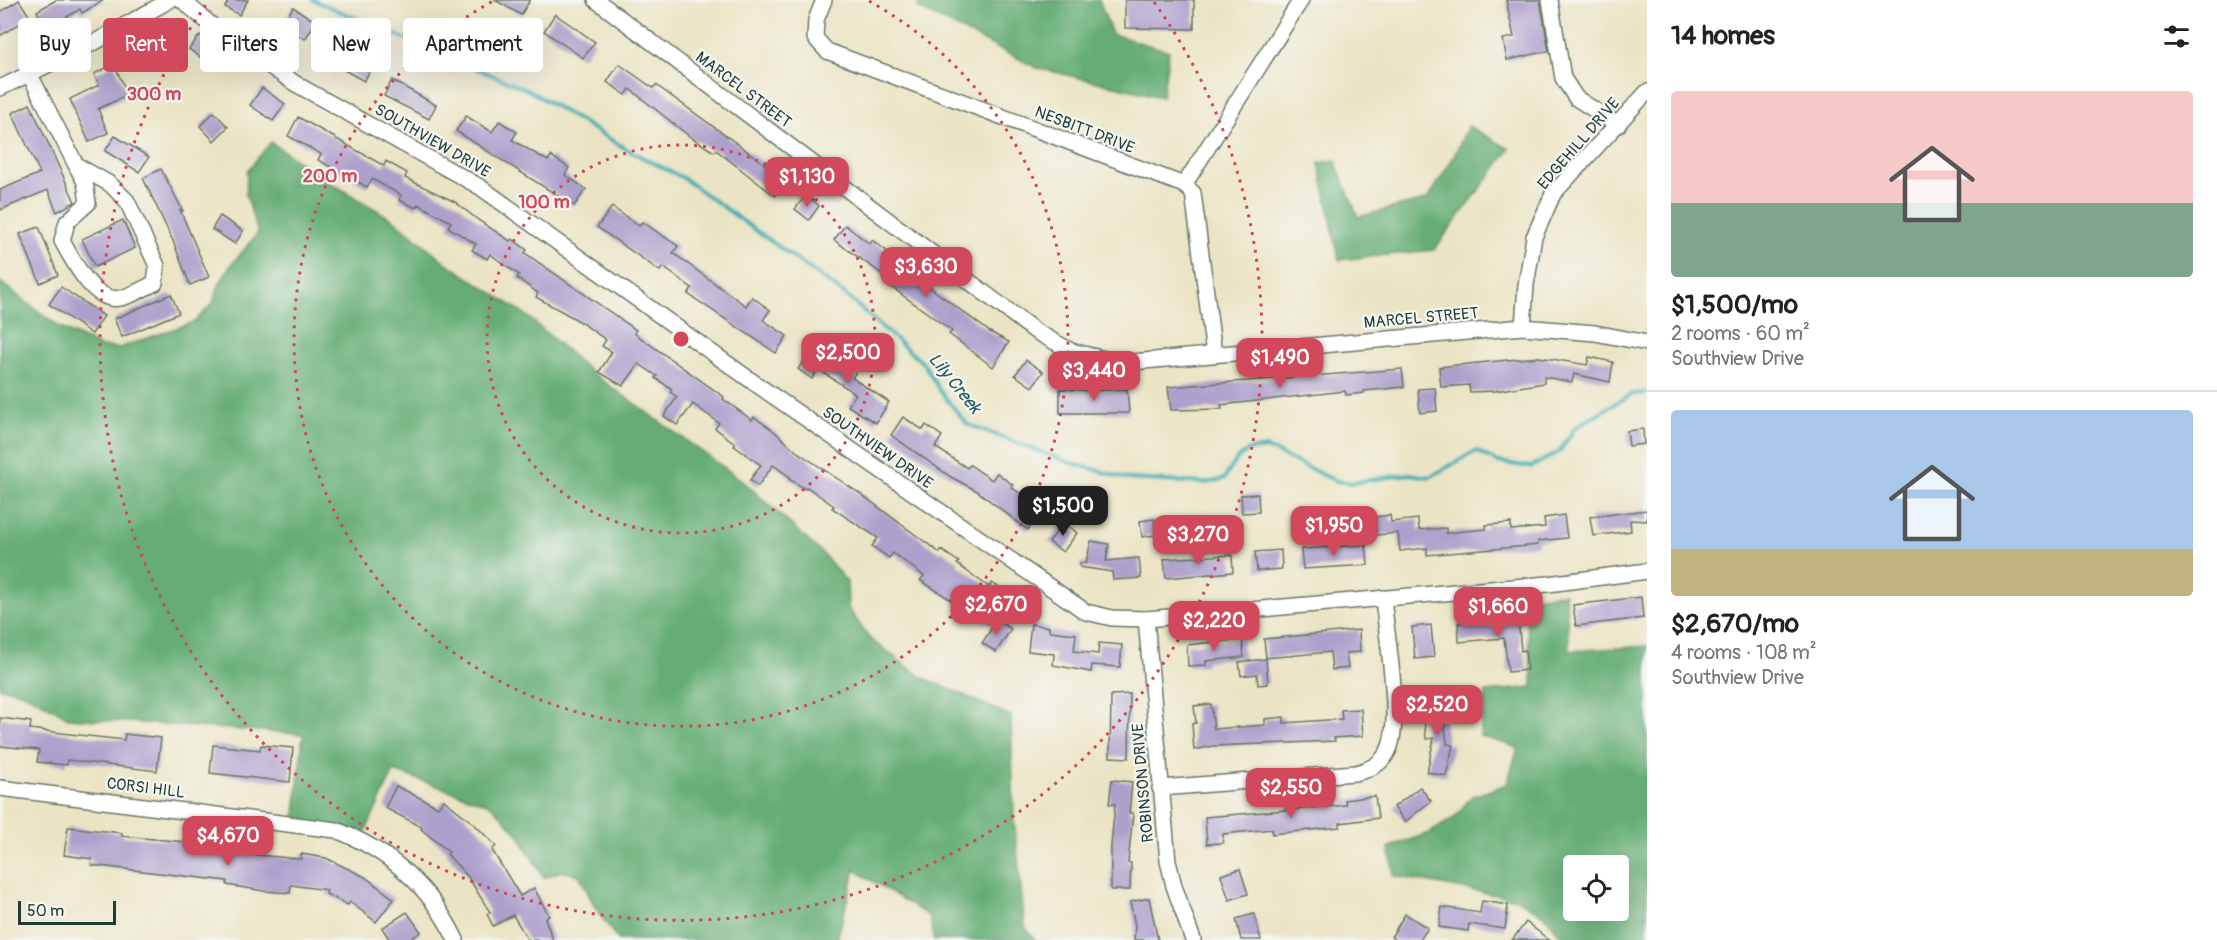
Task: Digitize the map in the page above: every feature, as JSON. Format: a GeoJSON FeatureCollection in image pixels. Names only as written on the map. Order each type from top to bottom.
{"type":"FeatureCollection","features":[{"type":"Feature","properties":{"kind":"street"},"geometry":{"type":"LineString","coordinates":[[0,88],[30,75],[170,0]]}},
{"type":"Feature","properties":{"kind":"street","name":"SOUTHVIEW DRIVE"},"geometry":{"type":"LineString","coordinates":[[182,0],[225,36],[296,84],[480,187],[756,384],[1076,606],[1099,616],[1146,619],[1548,584],[1647,571]]}},
{"type":"Feature","properties":{"kind":"street","name":"MARCEL STREET"},"geometry":{"type":"LineString","coordinates":[[596,0],[1035,331],[1054,343],[1092,358],[1121,363],[1523,327],[1595,333],[1647,343]]}},
{"type":"Feature","properties":{"kind":"street","name":"NESBITT DRIVE"},"geometry":{"type":"LineString","coordinates":[[824,0],[816,20],[816,38],[827,51],[1184,185]]}},
{"type":"Feature","properties":{"kind":"street"},"geometry":{"type":"LineString","coordinates":[[1214,354],[1196,207],[1193,193],[1184,185],[1300,0]]}},
{"type":"Feature","properties":{"kind":"street"},"geometry":{"type":"LineString","coordinates":[[1550,0],[1563,78],[1576,98],[1618,124]]}},
{"type":"Feature","properties":{"kind":"street"},"geometry":{"type":"LineString","coordinates":[[30,75],[76,165],[85,182],[88,203],[67,222],[62,241],[76,267],[88,284],[110,297],[119,298],[155,283],[158,266],[127,201],[110,184],[76,165]]}},
{"type":"Feature","properties":{"kind":"street","name":"EDGEHILL DRIVE"},"geometry":{"type":"LineString","coordinates":[[1523,327],[1526,285],[1534,237],[1553,194],[1647,92]]}},
{"type":"Feature","properties":{"kind":"street"},"geometry":{"type":"LineString","coordinates":[[1160,788],[1355,773],[1371,768],[1380,762],[1388,752],[1394,729],[1383,598]]}},
{"type":"Feature","properties":{"kind":"street","name":"ROBINSON DRIVE"},"geometry":{"type":"LineString","coordinates":[[1146,619],[1160,788],[1170,869],[1193,940]]}},
{"type":"Feature","properties":{"kind":"street","name":"CORSI HILL"},"geometry":{"type":"LineString","coordinates":[[0,788],[336,830],[377,849],[406,872],[437,907],[456,940]]}},
{"type":"Feature","properties":{"kind":"green space"},"geometry":{"type":"Polygon","coordinates":[[[918,0],[1099,0],[1112,34],[1169,51],[1162,97],[1037,68],[918,8],[918,0]]]}},
{"type":"Feature","properties":{"kind":"green space"},"geometry":{"type":"Polygon","coordinates":[[[1468,126],[1510,149],[1434,250],[1339,260],[1319,163],[1335,160],[1358,217],[1428,199],[1453,158],[1468,126]]]}},
{"type":"Feature","properties":{"kind":"green space"},"geometry":{"type":"Polygon","coordinates":[[[271,142],[326,180],[394,220],[448,264],[525,314],[592,373],[743,481],[822,553],[847,582],[848,608],[869,638],[922,677],[1011,716],[1014,820],[1025,927],[1035,940],[934,940],[929,916],[855,870],[837,940],[618,940],[596,909],[579,875],[561,871],[544,878],[517,833],[491,805],[394,771],[361,841],[294,824],[303,734],[68,718],[18,691],[0,688],[0,282],[61,328],[101,347],[119,348],[194,322],[213,303],[218,287],[228,269],[258,233],[246,195],[247,171],[271,142]]]}},
{"type":"Feature","properties":{"kind":"green space"},"geometry":{"type":"Polygon","coordinates":[[[1565,593],[1570,651],[1647,646],[1647,940],[1564,940],[1545,916],[1518,899],[1394,876],[1389,847],[1429,833],[1454,818],[1471,797],[1507,784],[1518,748],[1480,736],[1486,692],[1533,687],[1524,598],[1565,593]]]}},
{"type":"Feature","properties":{"kind":"building"},"geometry":{"type":"Polygon","coordinates":[[[19,0],[30,17],[18,18],[18,25],[0,36],[0,12],[19,0]]]}},
{"type":"Feature","properties":{"kind":"building"},"geometry":{"type":"Polygon","coordinates":[[[56,0],[104,0],[82,13],[80,9],[65,18],[41,18],[37,11],[56,0]]]}},
{"type":"Feature","properties":{"kind":"building"},"geometry":{"type":"Polygon","coordinates":[[[229,0],[248,0],[239,15],[225,7],[229,0]]]}},
{"type":"Feature","properties":{"kind":"building"},"geometry":{"type":"Polygon","coordinates":[[[495,0],[530,0],[521,15],[495,0]]]}},
{"type":"Feature","properties":{"kind":"building"},"geometry":{"type":"Polygon","coordinates":[[[1125,0],[1194,0],[1194,29],[1125,28],[1125,0]]]}},
{"type":"Feature","properties":{"kind":"building"},"geometry":{"type":"Polygon","coordinates":[[[1506,0],[1540,0],[1549,51],[1507,60],[1503,39],[1514,37],[1506,0]]]}},
{"type":"Feature","properties":{"kind":"building"},"geometry":{"type":"Polygon","coordinates":[[[293,7],[311,19],[311,30],[305,39],[299,35],[299,18],[286,18],[293,7]]]}},
{"type":"Feature","properties":{"kind":"building"},"geometry":{"type":"Polygon","coordinates":[[[555,14],[595,42],[583,58],[544,31],[555,14]]]}},
{"type":"Feature","properties":{"kind":"building"},"geometry":{"type":"Polygon","coordinates":[[[200,35],[200,57],[189,49],[200,35]]]}},
{"type":"Feature","properties":{"kind":"building"},"geometry":{"type":"Polygon","coordinates":[[[619,64],[653,88],[656,85],[787,180],[775,196],[716,150],[714,152],[689,136],[630,89],[626,95],[607,82],[619,64]]]}},
{"type":"Feature","properties":{"kind":"building"},"geometry":{"type":"Polygon","coordinates":[[[103,70],[103,72],[118,72],[128,95],[98,109],[108,133],[89,142],[70,99],[99,85],[94,74],[103,70]]]}},
{"type":"Feature","properties":{"kind":"building"},"geometry":{"type":"Polygon","coordinates":[[[348,72],[370,72],[364,81],[348,72]]]}},
{"type":"Feature","properties":{"kind":"building"},"geometry":{"type":"Polygon","coordinates":[[[392,80],[436,105],[429,119],[384,96],[392,80]]]}},
{"type":"Feature","properties":{"kind":"building"},"geometry":{"type":"Polygon","coordinates":[[[262,88],[285,104],[273,121],[250,105],[262,88]]]}},
{"type":"Feature","properties":{"kind":"building"},"geometry":{"type":"Polygon","coordinates":[[[30,104],[75,202],[57,212],[48,190],[0,210],[0,190],[40,173],[12,113],[30,104]]]}},
{"type":"Feature","properties":{"kind":"building"},"geometry":{"type":"Polygon","coordinates":[[[214,112],[228,127],[214,141],[200,126],[214,112]]]}},
{"type":"Feature","properties":{"kind":"building"},"geometry":{"type":"Polygon","coordinates":[[[466,116],[492,132],[499,121],[517,132],[512,140],[548,161],[551,156],[569,168],[565,175],[586,189],[574,206],[456,131],[466,116]]]}},
{"type":"Feature","properties":{"kind":"building"},"geometry":{"type":"Polygon","coordinates":[[[298,117],[384,166],[386,161],[407,173],[405,178],[455,202],[510,241],[512,239],[527,250],[525,253],[636,330],[634,333],[724,397],[723,399],[752,420],[754,417],[774,431],[796,451],[862,495],[940,553],[941,550],[959,562],[957,564],[989,587],[992,583],[1007,593],[987,623],[920,580],[924,576],[893,553],[889,558],[872,546],[878,538],[832,508],[834,506],[807,487],[805,489],[789,479],[790,477],[773,465],[758,486],[750,480],[761,465],[734,446],[736,444],[715,428],[719,423],[693,404],[677,425],[664,416],[677,397],[670,392],[672,389],[639,364],[623,386],[599,372],[612,352],[602,346],[606,340],[579,321],[536,297],[538,293],[517,278],[519,275],[490,254],[487,259],[472,250],[476,244],[448,227],[451,222],[418,204],[416,208],[399,200],[401,195],[372,179],[367,187],[318,160],[321,154],[288,136],[298,117]]]}},
{"type":"Feature","properties":{"kind":"building"},"geometry":{"type":"Polygon","coordinates":[[[115,136],[149,157],[139,172],[105,151],[115,136]]]}},
{"type":"Feature","properties":{"kind":"building"},"geometry":{"type":"Polygon","coordinates":[[[161,169],[183,211],[180,210],[209,277],[190,285],[173,241],[143,178],[161,169]]]}},
{"type":"Feature","properties":{"kind":"building"},"geometry":{"type":"Polygon","coordinates":[[[806,195],[819,206],[809,220],[795,209],[806,195]]]}},
{"type":"Feature","properties":{"kind":"building"},"geometry":{"type":"Polygon","coordinates":[[[612,207],[639,226],[642,222],[678,246],[673,253],[746,306],[752,297],[770,310],[763,320],[787,336],[776,353],[688,294],[692,288],[663,267],[660,271],[597,227],[612,207]]]}},
{"type":"Feature","properties":{"kind":"building"},"geometry":{"type":"Polygon","coordinates":[[[220,216],[243,231],[235,244],[212,229],[220,216]]]}},
{"type":"Feature","properties":{"kind":"building"},"geometry":{"type":"Polygon","coordinates":[[[123,220],[135,248],[95,267],[82,239],[123,220]]]}},
{"type":"Feature","properties":{"kind":"building"},"geometry":{"type":"Polygon","coordinates":[[[845,225],[870,244],[872,240],[889,253],[888,256],[990,332],[1009,342],[993,367],[949,334],[952,331],[886,283],[889,279],[834,240],[845,225]]]}},
{"type":"Feature","properties":{"kind":"building"},"geometry":{"type":"Polygon","coordinates":[[[39,227],[58,275],[40,283],[20,234],[39,227]]]}},
{"type":"Feature","properties":{"kind":"building"},"geometry":{"type":"Polygon","coordinates":[[[61,287],[104,316],[92,334],[49,304],[61,287]]]}},
{"type":"Feature","properties":{"kind":"building"},"geometry":{"type":"Polygon","coordinates":[[[171,294],[179,313],[122,337],[114,319],[171,294]]]}},
{"type":"Feature","properties":{"kind":"building"},"geometry":{"type":"Polygon","coordinates":[[[810,352],[834,368],[843,353],[860,365],[852,378],[889,402],[876,423],[848,406],[856,394],[818,369],[812,379],[798,369],[810,352]]]}},
{"type":"Feature","properties":{"kind":"building"},"geometry":{"type":"Polygon","coordinates":[[[1539,357],[1587,365],[1589,357],[1613,362],[1610,382],[1574,374],[1572,382],[1544,377],[1544,383],[1495,391],[1470,392],[1469,385],[1441,387],[1439,367],[1539,357]]]}},
{"type":"Feature","properties":{"kind":"building"},"geometry":{"type":"Polygon","coordinates":[[[1026,360],[1043,372],[1032,387],[1015,375],[1026,360]]]}},
{"type":"Feature","properties":{"kind":"building"},"geometry":{"type":"Polygon","coordinates":[[[1402,369],[1404,387],[1346,395],[1345,391],[1221,405],[1222,409],[1171,410],[1168,387],[1402,369]]]}},
{"type":"Feature","properties":{"kind":"building"},"geometry":{"type":"Polygon","coordinates":[[[1435,388],[1437,411],[1420,413],[1418,389],[1435,388]]]}},
{"type":"Feature","properties":{"kind":"building"},"geometry":{"type":"Polygon","coordinates":[[[1060,389],[1093,391],[1127,389],[1129,413],[1060,413],[1060,389]]]}},
{"type":"Feature","properties":{"kind":"building"},"geometry":{"type":"Polygon","coordinates":[[[903,417],[923,430],[926,425],[942,436],[935,447],[967,468],[970,465],[992,480],[997,473],[1013,485],[1011,487],[1042,508],[1028,530],[977,491],[951,477],[891,435],[903,417]]]}},
{"type":"Feature","properties":{"kind":"building"},"geometry":{"type":"Polygon","coordinates":[[[1643,429],[1644,444],[1629,446],[1627,431],[1643,429]]]}},
{"type":"Feature","properties":{"kind":"building"},"geometry":{"type":"Polygon","coordinates":[[[1258,494],[1259,512],[1242,513],[1241,495],[1258,494]]]}},
{"type":"Feature","properties":{"kind":"building"},"geometry":{"type":"Polygon","coordinates":[[[1647,510],[1647,521],[1630,520],[1631,531],[1593,536],[1590,517],[1647,510]]]}},
{"type":"Feature","properties":{"kind":"building"},"geometry":{"type":"Polygon","coordinates":[[[1390,515],[1391,522],[1418,519],[1419,530],[1446,528],[1446,533],[1486,529],[1486,525],[1511,523],[1511,530],[1545,527],[1544,518],[1564,515],[1567,538],[1538,541],[1538,545],[1427,555],[1427,548],[1400,551],[1398,533],[1376,535],[1375,517],[1390,515]]]}},
{"type":"Feature","properties":{"kind":"building"},"geometry":{"type":"Polygon","coordinates":[[[1154,519],[1156,535],[1142,537],[1140,521],[1154,519]]]}},
{"type":"Feature","properties":{"kind":"building"},"geometry":{"type":"Polygon","coordinates":[[[1064,522],[1077,533],[1063,552],[1049,542],[1064,522]]]}},
{"type":"Feature","properties":{"kind":"building"},"geometry":{"type":"Polygon","coordinates":[[[1091,541],[1109,544],[1106,561],[1139,558],[1141,578],[1113,580],[1112,572],[1080,567],[1080,563],[1086,563],[1091,541]]]}},
{"type":"Feature","properties":{"kind":"building"},"geometry":{"type":"Polygon","coordinates":[[[1366,545],[1368,565],[1303,569],[1301,549],[1366,545]]]}},
{"type":"Feature","properties":{"kind":"building"},"geometry":{"type":"Polygon","coordinates":[[[1281,550],[1282,569],[1257,571],[1255,552],[1281,550]]]}},
{"type":"Feature","properties":{"kind":"building"},"geometry":{"type":"Polygon","coordinates":[[[1232,555],[1233,572],[1166,578],[1164,559],[1232,555]]]}},
{"type":"Feature","properties":{"kind":"building"},"geometry":{"type":"Polygon","coordinates":[[[1641,597],[1643,618],[1576,626],[1573,605],[1641,597]]]}},
{"type":"Feature","properties":{"kind":"building"},"geometry":{"type":"Polygon","coordinates":[[[1518,617],[1521,651],[1525,650],[1527,670],[1508,672],[1504,638],[1459,642],[1458,623],[1518,617]]]}},
{"type":"Feature","properties":{"kind":"building"},"geometry":{"type":"Polygon","coordinates":[[[997,620],[1011,629],[996,652],[982,643],[997,620]]]}},
{"type":"Feature","properties":{"kind":"building"},"geometry":{"type":"Polygon","coordinates":[[[1031,624],[1049,627],[1049,631],[1076,634],[1074,651],[1098,654],[1099,643],[1122,645],[1120,667],[1092,665],[1091,672],[1053,665],[1054,654],[1028,651],[1031,624]]]}},
{"type":"Feature","properties":{"kind":"building"},"geometry":{"type":"Polygon","coordinates":[[[1431,625],[1434,657],[1415,659],[1412,627],[1431,625]]]}},
{"type":"Feature","properties":{"kind":"building"},"geometry":{"type":"Polygon","coordinates":[[[1359,630],[1360,652],[1346,653],[1348,668],[1332,670],[1330,652],[1266,658],[1264,639],[1359,630]]]}},
{"type":"Feature","properties":{"kind":"building"},"geometry":{"type":"Polygon","coordinates":[[[1242,639],[1244,657],[1206,661],[1206,665],[1188,666],[1187,645],[1242,639]]]}},
{"type":"Feature","properties":{"kind":"building"},"geometry":{"type":"Polygon","coordinates":[[[1266,659],[1268,684],[1258,685],[1257,674],[1241,676],[1239,662],[1266,659]]]}},
{"type":"Feature","properties":{"kind":"building"},"geometry":{"type":"Polygon","coordinates":[[[1130,694],[1129,758],[1110,757],[1111,695],[1130,694]]]}},
{"type":"Feature","properties":{"kind":"building"},"geometry":{"type":"Polygon","coordinates":[[[1442,698],[1447,744],[1453,745],[1446,776],[1427,772],[1434,738],[1426,739],[1422,700],[1442,698]]]}},
{"type":"Feature","properties":{"kind":"building"},"geometry":{"type":"Polygon","coordinates":[[[1211,704],[1214,729],[1265,725],[1265,719],[1284,717],[1284,723],[1342,719],[1341,710],[1361,709],[1363,736],[1334,738],[1335,741],[1213,746],[1194,750],[1192,724],[1196,723],[1194,706],[1211,704]]]}},
{"type":"Feature","properties":{"kind":"building"},"geometry":{"type":"Polygon","coordinates":[[[0,718],[31,722],[30,729],[70,734],[124,740],[125,734],[161,738],[157,771],[67,760],[67,765],[37,762],[39,750],[0,746],[0,718]]]}},
{"type":"Feature","properties":{"kind":"building"},"geometry":{"type":"Polygon","coordinates":[[[213,745],[260,750],[261,745],[293,748],[290,782],[210,773],[213,745]]]}},
{"type":"Feature","properties":{"kind":"building"},"geometry":{"type":"Polygon","coordinates":[[[1112,780],[1132,782],[1129,813],[1133,813],[1128,863],[1131,863],[1130,890],[1111,890],[1111,846],[1115,804],[1109,804],[1112,780]]]}},
{"type":"Feature","properties":{"kind":"building"},"geometry":{"type":"Polygon","coordinates":[[[396,786],[438,807],[444,800],[473,823],[496,846],[492,850],[520,896],[534,888],[549,916],[545,918],[553,940],[528,940],[513,915],[493,926],[487,914],[490,912],[468,877],[447,854],[449,852],[421,829],[422,827],[385,808],[396,786]]]}},
{"type":"Feature","properties":{"kind":"building"},"geometry":{"type":"Polygon","coordinates":[[[1420,787],[1431,801],[1405,822],[1394,807],[1420,787]]]}},
{"type":"Feature","properties":{"kind":"building"},"geometry":{"type":"Polygon","coordinates":[[[1375,796],[1378,818],[1340,823],[1340,827],[1311,830],[1272,834],[1272,829],[1223,834],[1223,843],[1207,844],[1205,817],[1346,805],[1345,800],[1375,796]]]}},
{"type":"Feature","properties":{"kind":"building"},"geometry":{"type":"Polygon","coordinates":[[[68,827],[122,833],[122,836],[218,845],[218,848],[256,852],[256,855],[301,859],[301,854],[326,858],[365,877],[394,899],[376,922],[350,902],[348,905],[326,894],[327,890],[291,885],[290,893],[264,891],[227,885],[227,881],[91,865],[92,859],[64,855],[68,827]]]}},
{"type":"Feature","properties":{"kind":"building"},"geometry":{"type":"Polygon","coordinates":[[[1240,869],[1248,894],[1229,900],[1221,875],[1240,869]]]}},
{"type":"Feature","properties":{"kind":"building"},"geometry":{"type":"Polygon","coordinates":[[[1149,898],[1158,940],[1134,940],[1135,925],[1130,902],[1149,898]]]}},
{"type":"Feature","properties":{"kind":"building"},"geometry":{"type":"Polygon","coordinates":[[[1482,901],[1508,905],[1505,929],[1469,924],[1468,931],[1439,927],[1442,907],[1480,913],[1482,901]]]}},
{"type":"Feature","properties":{"kind":"building"},"geometry":{"type":"Polygon","coordinates":[[[407,912],[421,932],[409,940],[390,940],[382,928],[407,912]]]}},
{"type":"Feature","properties":{"kind":"building"},"geometry":{"type":"Polygon","coordinates":[[[1254,914],[1261,940],[1241,940],[1236,919],[1254,914]]]}},
{"type":"Feature","properties":{"kind":"building"},"geometry":{"type":"Polygon","coordinates":[[[1405,914],[1428,928],[1420,940],[1396,940],[1391,937],[1405,914]]]}},
{"type":"Feature","properties":{"kind":"building"},"geometry":{"type":"Polygon","coordinates":[[[1526,922],[1549,940],[1512,940],[1526,922]]]}},
{"type":"Feature","properties":{"kind":"waterway","name":"Lily Creek"},"geometry":{"type":"LineString","coordinates":[[313,0],[530,91],[628,150],[683,178],[843,293],[924,364],[940,391],[967,424],[1068,462],[1128,479],[1206,483],[1224,479],[1237,459],[1248,450],[1267,448],[1336,481],[1351,483],[1409,474],[1430,477],[1476,451],[1498,462],[1531,467],[1559,452],[1575,428],[1585,421],[1632,394],[1647,393]]}}]}
